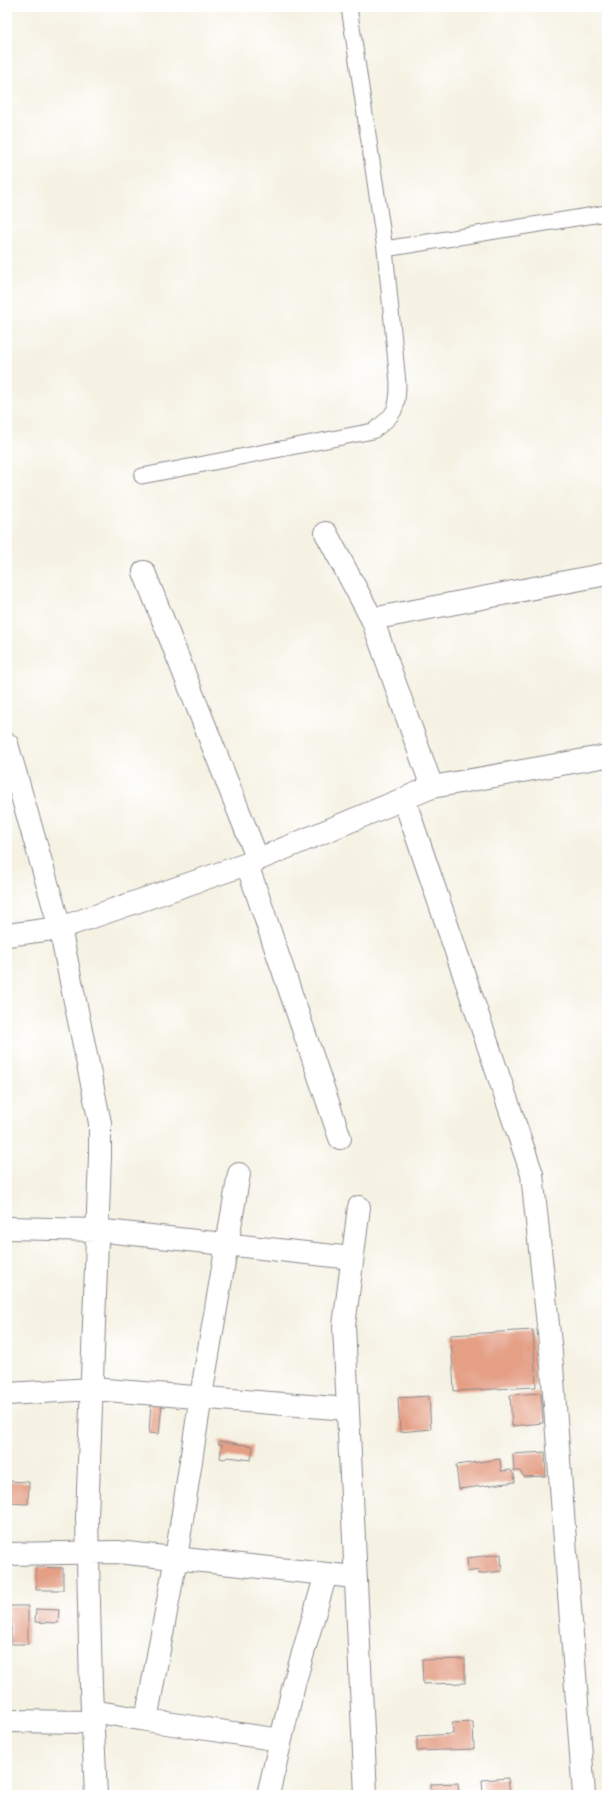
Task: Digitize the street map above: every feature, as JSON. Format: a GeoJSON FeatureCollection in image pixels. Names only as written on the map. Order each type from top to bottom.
{"type":"FeatureCollection","features":[{"type":"Feature","properties":{"kind":"street"},"geometry":{"type":"LineString","coordinates":[[326,533],[372,619],[432,787]]}},
{"type":"Feature","properties":{"kind":"street"},"geometry":{"type":"LineString","coordinates":[[144,572],[252,862],[340,1138]]}},
{"type":"Feature","properties":{"kind":"street"},"geometry":{"type":"LineString","coordinates":[[372,619],[607,574]]}},
{"type":"Feature","properties":{"kind":"street"},"geometry":{"type":"LineString","coordinates":[[7,744],[60,928],[100,1123],[87,1518],[92,1716],[96,1795]]}},
{"type":"Feature","properties":{"kind":"street"},"geometry":{"type":"LineString","coordinates":[[7,936],[60,928],[252,862],[432,787],[607,756]]}},
{"type":"Feature","properties":{"kind":"street"},"geometry":{"type":"LineString","coordinates":[[404,798],[532,1174],[551,1353],[584,1795]]}},
{"type":"Feature","properties":{"kind":"street"},"geometry":{"type":"LineString","coordinates":[[146,1720],[176,1558],[201,1396],[239,1174]]}},
{"type":"Feature","properties":{"kind":"street"},"geometry":{"type":"LineString","coordinates":[[359,1207],[344,1326],[366,1795]]}},
{"type":"Feature","properties":{"kind":"street"},"geometry":{"type":"LineString","coordinates":[[7,1228],[96,1230],[352,1258]]}},
{"type":"Feature","properties":{"kind":"street"},"geometry":{"type":"LineString","coordinates":[[7,1394],[92,1388],[348,1409]]}},
{"type":"Feature","properties":{"kind":"street"},"geometry":{"type":"LineString","coordinates":[[7,1554],[88,1551],[117,1552],[355,1577]]}},
{"type":"Feature","properties":{"kind":"street"},"geometry":{"type":"LineString","coordinates":[[268,1795],[294,1684],[326,1574]]}},
{"type":"Feature","properties":{"kind":"street"},"geometry":{"type":"LineString","coordinates":[[7,1721],[92,1716],[146,1720],[281,1740]]}},
{"type":"Feature","properties":{"kind":"lane"},"geometry":{"type":"LineString","coordinates":[[142,476],[373,431],[390,419],[398,402],[398,383],[385,249],[349,7]]}},
{"type":"Feature","properties":{"kind":"lane"},"geometry":{"type":"LineString","coordinates":[[385,249],[607,213]]}},
{"type":"Feature","properties":{"kind":"building"},"geometry":{"type":"Polygon","coordinates":[[[533,1330],[536,1387],[454,1391],[451,1335],[533,1330]]]}},
{"type":"Feature","properties":{"kind":"building"},"geometry":{"type":"Polygon","coordinates":[[[541,1393],[543,1423],[512,1426],[510,1395],[541,1393]]]}},
{"type":"Feature","properties":{"kind":"building"},"geometry":{"type":"Polygon","coordinates":[[[429,1396],[431,1429],[400,1432],[398,1398],[429,1396]]]}},
{"type":"Feature","properties":{"kind":"building"},"geometry":{"type":"Polygon","coordinates":[[[151,1402],[162,1403],[159,1434],[149,1433],[151,1402]]]}},
{"type":"Feature","properties":{"kind":"building"},"geometry":{"type":"Polygon","coordinates":[[[219,1441],[253,1446],[251,1460],[228,1457],[224,1459],[220,1458],[222,1444],[218,1444],[219,1441]]]}},
{"type":"Feature","properties":{"kind":"building"},"geometry":{"type":"Polygon","coordinates":[[[545,1452],[546,1476],[524,1477],[520,1471],[514,1471],[513,1454],[545,1452]]]}},
{"type":"Feature","properties":{"kind":"building"},"geometry":{"type":"Polygon","coordinates":[[[500,1459],[501,1471],[511,1470],[514,1475],[515,1482],[459,1489],[456,1465],[500,1459]]]}},
{"type":"Feature","properties":{"kind":"building"},"geometry":{"type":"Polygon","coordinates":[[[7,1481],[29,1482],[28,1504],[7,1503],[7,1481]]]}},
{"type":"Feature","properties":{"kind":"building"},"geometry":{"type":"Polygon","coordinates":[[[501,1554],[502,1571],[478,1574],[478,1570],[468,1572],[467,1558],[501,1554]]]}},
{"type":"Feature","properties":{"kind":"building"},"geometry":{"type":"Polygon","coordinates":[[[36,1567],[63,1568],[63,1590],[36,1590],[36,1567]]]}},
{"type":"Feature","properties":{"kind":"building"},"geometry":{"type":"Polygon","coordinates":[[[8,1606],[28,1606],[28,1644],[11,1644],[11,1622],[8,1622],[8,1606]]]}},
{"type":"Feature","properties":{"kind":"building"},"geometry":{"type":"Polygon","coordinates":[[[36,1609],[59,1610],[58,1623],[35,1622],[36,1609]]]}},
{"type":"Feature","properties":{"kind":"building"},"geometry":{"type":"Polygon","coordinates":[[[465,1659],[465,1683],[423,1684],[422,1660],[465,1659]]]}},
{"type":"Feature","properties":{"kind":"building"},"geometry":{"type":"Polygon","coordinates":[[[473,1722],[474,1749],[417,1751],[417,1736],[453,1734],[452,1723],[473,1722]]]}},
{"type":"Feature","properties":{"kind":"building"},"geometry":{"type":"Polygon","coordinates":[[[508,1778],[510,1795],[483,1795],[482,1780],[508,1778]]]}},
{"type":"Feature","properties":{"kind":"building"},"geometry":{"type":"Polygon","coordinates":[[[458,1783],[459,1795],[431,1795],[431,1784],[458,1783]]]}}]}
